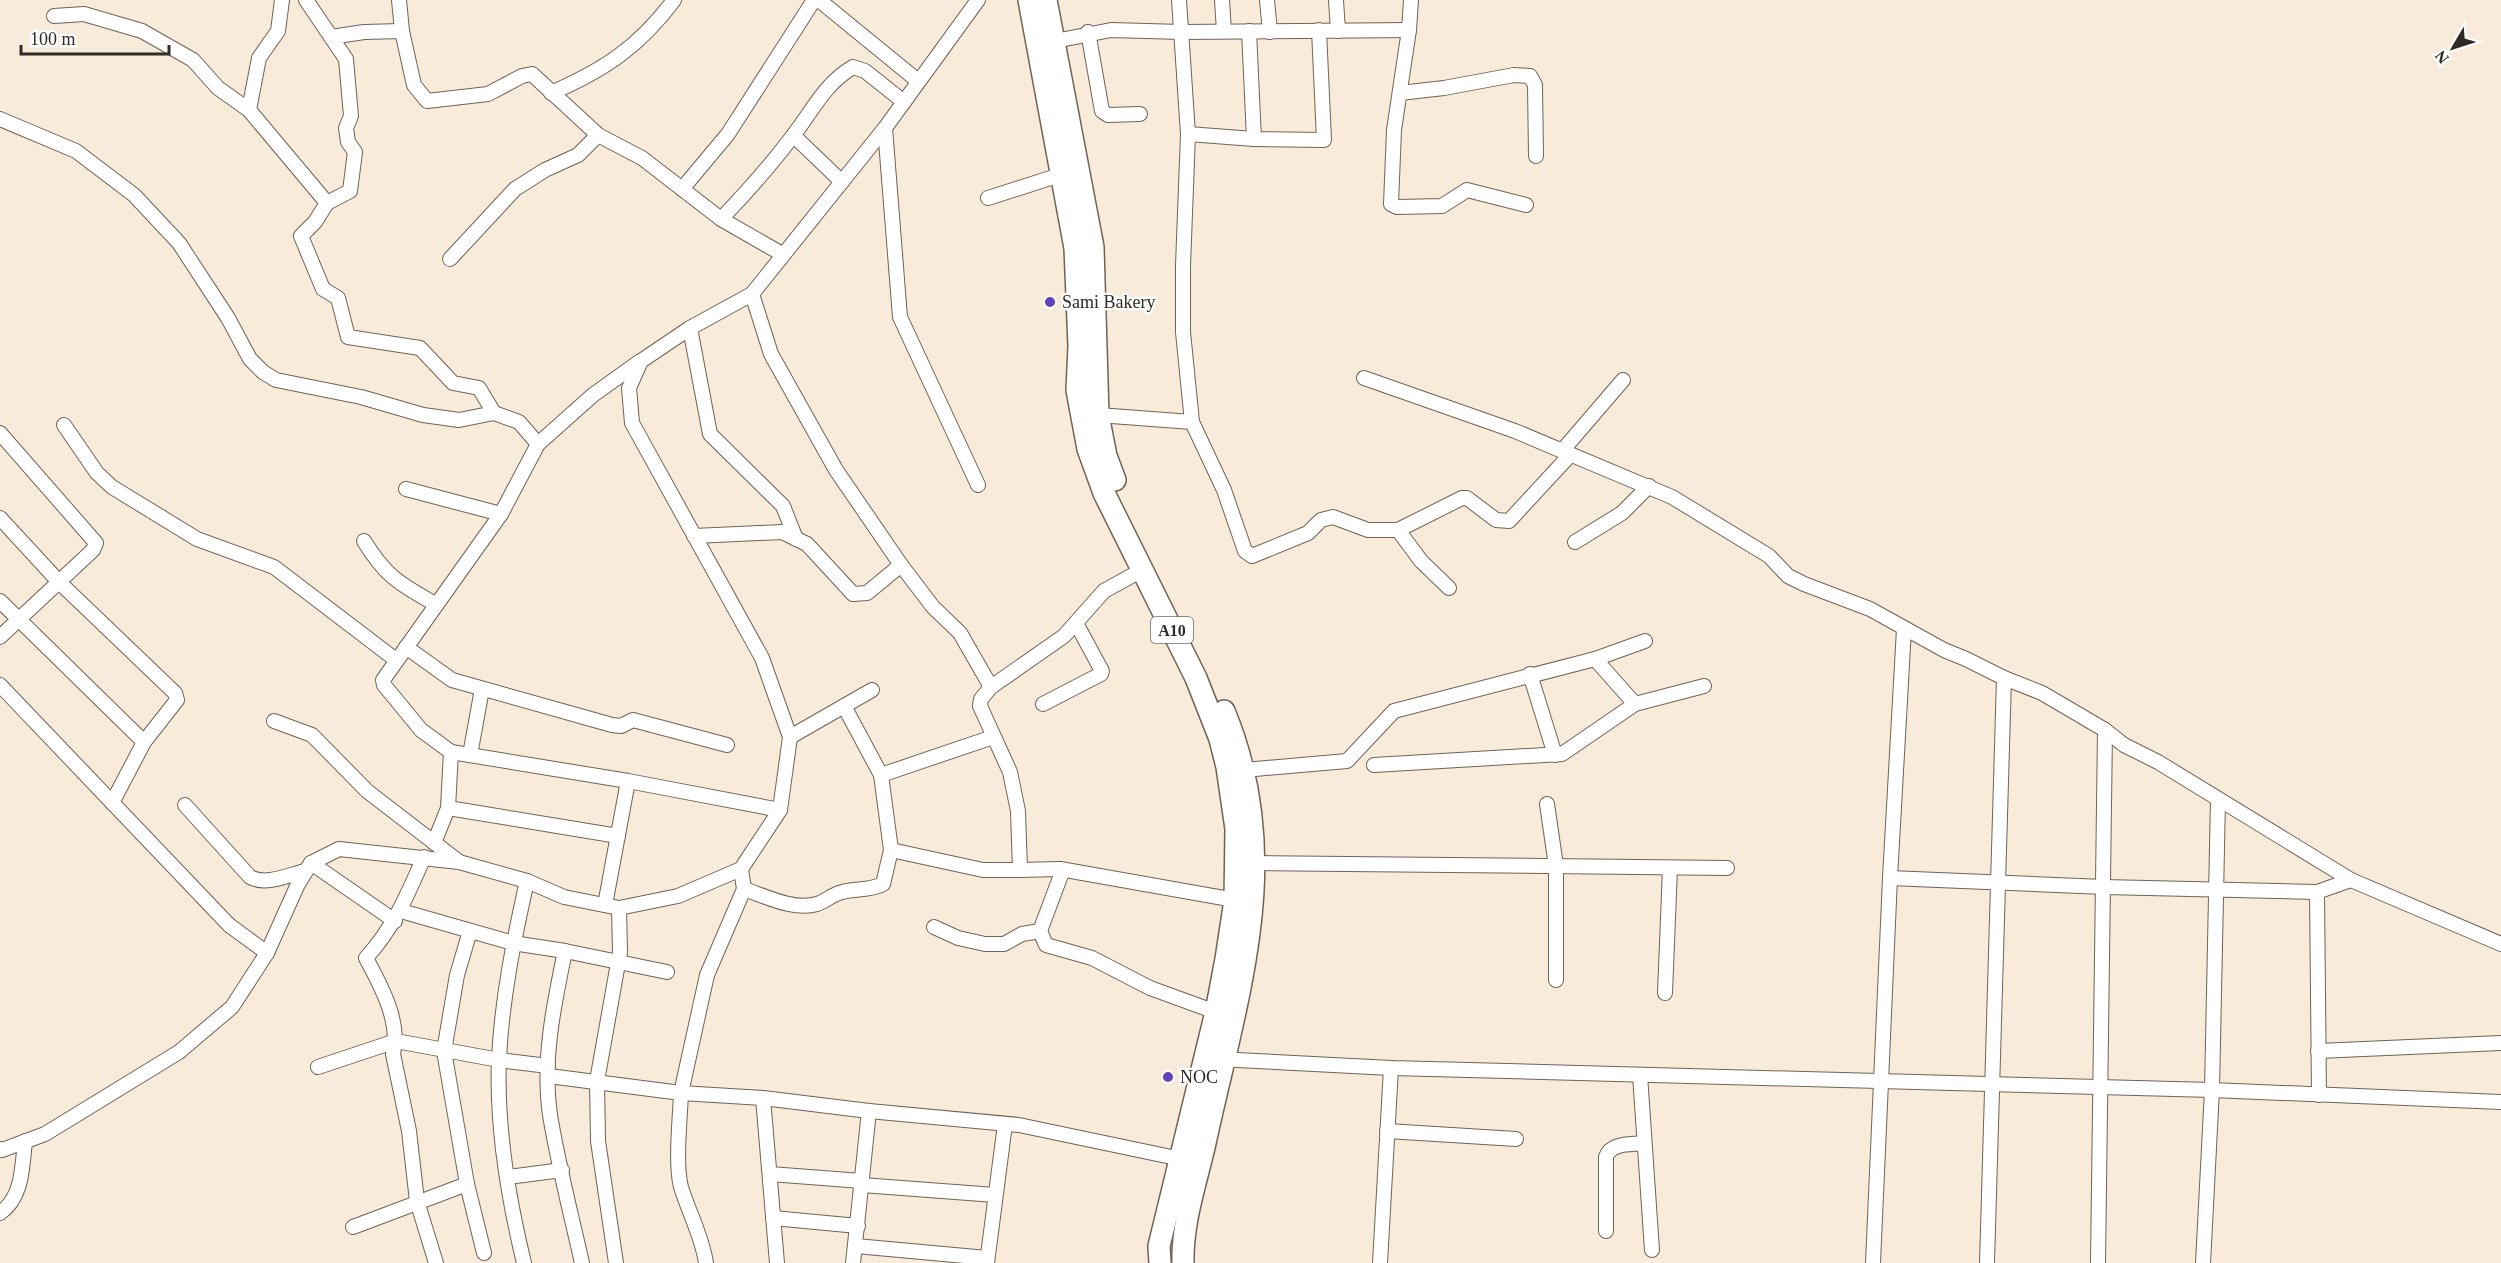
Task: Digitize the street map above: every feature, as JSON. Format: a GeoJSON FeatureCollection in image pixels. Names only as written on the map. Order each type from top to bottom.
{"type":"FeatureCollection","features":[{"type":"Feature","properties":{"kind":"highway","name":"A10"},"geometry":{"type":"LineString","coordinates":[[1029,0],[1075,248],[1079,346],[1077,390],[1088,449],[1104,492],[1142,570],[1235,738],[1244,770],[1255,863],[1252,920],[1234,1019],[1213,1059],[1181,1159],[1159,1246],[1160,1263]]}},
{"type":"Feature","properties":{"kind":"highway","name":"A10"},"geometry":{"type":"LineString","coordinates":[[1046,0],[1093,247],[1098,415],[1106,456],[1122,500],[1202,675],[1227,767],[1236,829],[1235,900],[1216,1012],[1213,1059],[1187,1215],[1183,1263]]}},
{"type":"Feature","properties":{"kind":"street"},"geometry":{"type":"LineString","coordinates":[[249,110],[259,58],[278,31],[282,0]]}},
{"type":"Feature","properties":{"kind":"street"},"geometry":{"type":"LineString","coordinates":[[306,0],[346,58],[351,116],[346,128],[348,142],[355,152],[350,191],[327,203],[315,222],[301,236],[323,289],[338,298],[348,337],[420,348],[453,383],[479,388],[494,413]]}},
{"type":"Feature","properties":{"kind":"street"},"geometry":{"type":"LineString","coordinates":[[399,0],[402,31],[414,85],[427,101],[488,94],[522,76],[532,75],[598,135],[642,158],[721,219],[782,254]]}},
{"type":"Feature","properties":{"kind":"street"},"geometry":{"type":"LineString","coordinates":[[551,93],[586,78],[614,61],[657,22],[674,0]]}},
{"type":"Feature","properties":{"kind":"street"},"geometry":{"type":"LineString","coordinates":[[682,189],[728,134],[814,0]]}},
{"type":"Feature","properties":{"kind":"street"},"geometry":{"type":"LineString","coordinates":[[819,0],[918,81]]}},
{"type":"Feature","properties":{"kind":"street"},"geometry":{"type":"LineString","coordinates":[[780,810],[628,781],[451,752],[421,730],[384,685],[383,680],[501,514],[538,444],[593,395],[641,361],[690,328],[752,294],[885,128],[978,0]]}},
{"type":"Feature","properties":{"kind":"street"},"geometry":{"type":"LineString","coordinates":[[1179,0],[1188,134],[1183,266],[1184,332],[1192,422],[1224,490],[1245,550],[1252,556],[1308,533],[1321,520],[1333,517],[1368,530],[1398,530],[1462,498],[1467,498],[1496,520],[1509,521],[1623,380]]}},
{"type":"Feature","properties":{"kind":"street"},"geometry":{"type":"LineString","coordinates":[[1222,0],[1224,31]]}},
{"type":"Feature","properties":{"kind":"street"},"geometry":{"type":"LineString","coordinates":[[1267,0],[1270,32]]}},
{"type":"Feature","properties":{"kind":"street"},"geometry":{"type":"LineString","coordinates":[[1336,0],[1338,31]]}},
{"type":"Feature","properties":{"kind":"street"},"geometry":{"type":"LineString","coordinates":[[1411,0],[1409,30],[1394,130],[1392,204],[1396,207],[1442,206],[1467,190],[1526,205]]}},
{"type":"Feature","properties":{"kind":"street"},"geometry":{"type":"LineString","coordinates":[[54,16],[84,14],[142,31],[194,60],[218,88],[249,110],[327,203]]}},
{"type":"Feature","properties":{"kind":"street"},"geometry":{"type":"LineString","coordinates":[[1055,41],[1088,32],[1111,30],[1182,32],[1409,30]]}},
{"type":"Feature","properties":{"kind":"street"},"geometry":{"type":"LineString","coordinates":[[1188,134],[1254,139],[1324,140],[1318,30]]}},
{"type":"Feature","properties":{"kind":"street"},"geometry":{"type":"LineString","coordinates":[[331,37],[364,32],[402,31]]}},
{"type":"Feature","properties":{"kind":"street"},"geometry":{"type":"LineString","coordinates":[[1249,31],[1254,139]]}},
{"type":"Feature","properties":{"kind":"street"},"geometry":{"type":"LineString","coordinates":[[1088,32],[1102,111],[1108,116],[1140,114]]}},
{"type":"Feature","properties":{"kind":"street"},"geometry":{"type":"LineString","coordinates":[[721,219],[794,136],[815,103],[839,75],[853,67],[865,71],[903,102]]}},
{"type":"Feature","properties":{"kind":"street"},"geometry":{"type":"LineString","coordinates":[[1400,93],[1444,88],[1514,75],[1530,76],[1534,85],[1536,156]]}},
{"type":"Feature","properties":{"kind":"street"},"geometry":{"type":"LineString","coordinates":[[0,119],[76,151],[134,195],[179,243],[228,318],[250,359],[263,372],[276,380],[361,397],[423,415],[459,420],[494,413],[519,422],[538,444]]}},
{"type":"Feature","properties":{"kind":"street"},"geometry":{"type":"LineString","coordinates":[[885,128],[900,317],[978,485]]}},
{"type":"Feature","properties":{"kind":"street"},"geometry":{"type":"LineString","coordinates":[[450,259],[515,189],[545,170],[578,155],[598,135]]}},
{"type":"Feature","properties":{"kind":"street"},"geometry":{"type":"LineString","coordinates":[[794,136],[842,182]]}},
{"type":"Feature","properties":{"kind":"street"},"geometry":{"type":"LineString","coordinates":[[988,198],[1063,174]]}},
{"type":"Feature","properties":{"kind":"street"},"geometry":{"type":"LineString","coordinates":[[752,294],[771,354],[836,470],[901,565],[933,607],[960,633],[991,687]]}},
{"type":"Feature","properties":{"kind":"street"},"geometry":{"type":"LineString","coordinates":[[690,328],[710,434],[783,506],[796,539]]}},
{"type":"Feature","properties":{"kind":"street"},"geometry":{"type":"LineString","coordinates":[[185,805],[250,878],[258,882],[308,867],[339,849],[459,862],[527,881],[564,897],[620,908],[678,896],[741,869],[780,810],[790,736],[762,658],[632,423],[629,388],[641,361]]}},
{"type":"Feature","properties":{"kind":"street"},"geometry":{"type":"LineString","coordinates":[[1364,378],[1515,431],[1672,497],[1769,556],[1788,576],[1870,609],[1904,629],[2004,678],[2042,693],[2351,880],[2501,944]]}},
{"type":"Feature","properties":{"kind":"street"},"geometry":{"type":"LineString","coordinates":[[1098,415],[1192,422]]}},
{"type":"Feature","properties":{"kind":"street"},"geometry":{"type":"LineString","coordinates":[[64,425],[97,473],[112,487],[197,539],[274,567],[396,660]]}},
{"type":"Feature","properties":{"kind":"street"},"geometry":{"type":"LineString","coordinates":[[0,433],[96,543],[93,550],[0,637]]}},
{"type":"Feature","properties":{"kind":"street"},"geometry":{"type":"LineString","coordinates":[[1575,542],[1622,513],[1649,486]]}},
{"type":"Feature","properties":{"kind":"street"},"geometry":{"type":"LineString","coordinates":[[406,489],[501,514]]}},
{"type":"Feature","properties":{"kind":"street"},"geometry":{"type":"LineString","coordinates":[[0,518],[59,582],[175,693],[177,700],[144,742],[112,803]]}},
{"type":"Feature","properties":{"kind":"street"},"geometry":{"type":"LineString","coordinates":[[1398,530],[1421,561],[1449,588]]}},
{"type":"Feature","properties":{"kind":"street"},"geometry":{"type":"LineString","coordinates":[[694,536],[782,532],[807,544],[853,594],[867,593],[901,565]]}},
{"type":"Feature","properties":{"kind":"street"},"geometry":{"type":"LineString","coordinates":[[364,541],[389,576],[435,604]]}},
{"type":"Feature","properties":{"kind":"street"},"geometry":{"type":"LineString","coordinates":[[1020,870],[1018,811],[1010,772],[980,706],[981,699],[991,687],[1048,649],[1076,623],[1104,591],[1142,570]]}},
{"type":"Feature","properties":{"kind":"street"},"geometry":{"type":"LineString","coordinates":[[0,601],[144,742]]}},
{"type":"Feature","properties":{"kind":"street"},"geometry":{"type":"LineString","coordinates":[[1043,704],[1101,674],[1102,671],[1076,623]]}},
{"type":"Feature","properties":{"kind":"street"},"geometry":{"type":"LineString","coordinates":[[1873,1263],[1890,878],[1904,629]]}},
{"type":"Feature","properties":{"kind":"street"},"geometry":{"type":"LineString","coordinates":[[1244,770],[1347,761],[1394,711],[1595,659],[1645,641]]}},
{"type":"Feature","properties":{"kind":"street"},"geometry":{"type":"LineString","coordinates":[[406,646],[452,680],[612,725],[621,726],[633,720],[727,745]]}},
{"type":"Feature","properties":{"kind":"street"},"geometry":{"type":"LineString","coordinates":[[1595,659],[1635,704]]}},
{"type":"Feature","properties":{"kind":"street"},"geometry":{"type":"LineString","coordinates":[[1530,674],[1555,755]]}},
{"type":"Feature","properties":{"kind":"street"},"geometry":{"type":"LineString","coordinates":[[1987,1263],[2004,678]]}},
{"type":"Feature","properties":{"kind":"street"},"geometry":{"type":"LineString","coordinates":[[0,685],[229,925],[267,953]]}},
{"type":"Feature","properties":{"kind":"street"},"geometry":{"type":"LineString","coordinates":[[1374,765],[1555,755],[1569,750],[1635,704],[1704,686]]}},
{"type":"Feature","properties":{"kind":"street"},"geometry":{"type":"LineString","coordinates":[[470,755],[482,688]]}},
{"type":"Feature","properties":{"kind":"street"},"geometry":{"type":"LineString","coordinates":[[790,736],[872,690]]}},
{"type":"Feature","properties":{"kind":"street"},"geometry":{"type":"LineString","coordinates":[[744,889],[779,901],[806,906],[817,904],[842,892],[875,889],[884,884],[891,850],[881,775],[844,706]]}},
{"type":"Feature","properties":{"kind":"street"},"geometry":{"type":"LineString","coordinates":[[274,721],[312,735],[367,791],[459,862]]}},
{"type":"Feature","properties":{"kind":"street"},"geometry":{"type":"LineString","coordinates":[[2098,1263],[2105,730]]}},
{"type":"Feature","properties":{"kind":"street"},"geometry":{"type":"LineString","coordinates":[[881,775],[993,737]]}},
{"type":"Feature","properties":{"kind":"street"},"geometry":{"type":"LineString","coordinates":[[434,843],[448,808],[451,752]]}},
{"type":"Feature","properties":{"kind":"street"},"geometry":{"type":"LineString","coordinates":[[605,905],[628,781]]}},
{"type":"Feature","properties":{"kind":"street"},"geometry":{"type":"LineString","coordinates":[[2203,1263],[2212,1090],[2218,799]]}},
{"type":"Feature","properties":{"kind":"street"},"geometry":{"type":"LineString","coordinates":[[1546,804],[1556,866],[1556,980]]}},
{"type":"Feature","properties":{"kind":"street"},"geometry":{"type":"LineString","coordinates":[[448,808],[618,836]]}},
{"type":"Feature","properties":{"kind":"street"},"geometry":{"type":"LineString","coordinates":[[891,850],[983,870],[1060,869],[1235,900]]}},
{"type":"Feature","properties":{"kind":"street"},"geometry":{"type":"LineString","coordinates":[[423,857],[398,916],[366,958],[384,993],[396,1041],[393,1054],[409,1131],[417,1201],[436,1263]]}},
{"type":"Feature","properties":{"kind":"street"},"geometry":{"type":"LineString","coordinates":[[1255,863],[1727,868]]}},
{"type":"Feature","properties":{"kind":"street"},"geometry":{"type":"LineString","coordinates":[[0,1149],[45,1134],[179,1052],[232,1007],[267,953],[308,867]]}},
{"type":"Feature","properties":{"kind":"street"},"geometry":{"type":"LineString","coordinates":[[308,867],[398,916],[470,930],[513,943],[667,972]]}},
{"type":"Feature","properties":{"kind":"street"},"geometry":{"type":"LineString","coordinates":[[1665,993],[1670,868]]}},
{"type":"Feature","properties":{"kind":"street"},"geometry":{"type":"LineString","coordinates":[[706,1263],[693,1214],[681,1187],[677,1166],[680,1154],[681,1093],[706,975],[744,889],[741,869]]}},
{"type":"Feature","properties":{"kind":"street"},"geometry":{"type":"LineString","coordinates":[[1060,869],[1061,875],[1040,931],[1046,945],[1092,958],[1150,988],[1216,1012]]}},
{"type":"Feature","properties":{"kind":"street"},"geometry":{"type":"LineString","coordinates":[[1890,878],[2104,887],[2317,892],[2351,880]]}},
{"type":"Feature","properties":{"kind":"street"},"geometry":{"type":"LineString","coordinates":[[524,1263],[501,1132],[499,1060],[513,943],[527,881]]}},
{"type":"Feature","properties":{"kind":"street"},"geometry":{"type":"LineString","coordinates":[[2317,892],[2319,1095]]}},
{"type":"Feature","properties":{"kind":"street"},"geometry":{"type":"LineString","coordinates":[[616,1263],[598,1141],[597,1081],[618,962],[620,908]]}},
{"type":"Feature","properties":{"kind":"street"},"geometry":{"type":"LineString","coordinates":[[934,927],[958,938],[985,944],[1004,944],[1022,934],[1040,931]]}},
{"type":"Feature","properties":{"kind":"street"},"geometry":{"type":"LineString","coordinates":[[470,930],[457,975],[444,1051],[467,1184],[484,1253]]}},
{"type":"Feature","properties":{"kind":"street"},"geometry":{"type":"LineString","coordinates":[[565,951],[552,1011],[549,1071],[550,1113],[582,1263]]}},
{"type":"Feature","properties":{"kind":"street"},"geometry":{"type":"LineString","coordinates":[[318,1067],[396,1041],[597,1081],[681,1093],[763,1098],[1027,1126],[1181,1159]]}},
{"type":"Feature","properties":{"kind":"street"},"geometry":{"type":"LineString","coordinates":[[2318,1050],[2501,1043]]}},
{"type":"Feature","properties":{"kind":"street"},"geometry":{"type":"LineString","coordinates":[[1213,1059],[1391,1068],[2212,1090],[2501,1102]]}},
{"type":"Feature","properties":{"kind":"street"},"geometry":{"type":"LineString","coordinates":[[1380,1263],[1391,1068]]}},
{"type":"Feature","properties":{"kind":"street"},"geometry":{"type":"LineString","coordinates":[[1640,1075],[1652,1251]]}},
{"type":"Feature","properties":{"kind":"street"},"geometry":{"type":"LineString","coordinates":[[763,1098],[777,1263]]}},
{"type":"Feature","properties":{"kind":"street"},"geometry":{"type":"LineString","coordinates":[[853,1263],[869,1111]]}},
{"type":"Feature","properties":{"kind":"street"},"geometry":{"type":"LineString","coordinates":[[856,1246],[987,1261],[1005,1124]]}},
{"type":"Feature","properties":{"kind":"street"},"geometry":{"type":"LineString","coordinates":[[1387,1131],[1516,1139]]}},
{"type":"Feature","properties":{"kind":"street"},"geometry":{"type":"LineString","coordinates":[[0,1213],[7,1208],[19,1190],[26,1141]]}},
{"type":"Feature","properties":{"kind":"street"},"geometry":{"type":"LineString","coordinates":[[1606,1232],[1606,1157],[1608,1151],[1613,1147],[1644,1143]]}},
{"type":"Feature","properties":{"kind":"street"},"geometry":{"type":"LineString","coordinates":[[508,1178],[562,1170]]}},
{"type":"Feature","properties":{"kind":"street"},"geometry":{"type":"LineString","coordinates":[[770,1174],[995,1195]]}},
{"type":"Feature","properties":{"kind":"street"},"geometry":{"type":"LineString","coordinates":[[352,1227],[467,1184]]}},
{"type":"Feature","properties":{"kind":"street"},"geometry":{"type":"LineString","coordinates":[[773,1218],[858,1226]]}},
{"type":"Feature","properties":{"kind":"place","name":"Sami Bakery"},"geometry":{"type":"Point","coordinates":[1050,302]}},
{"type":"Feature","properties":{"kind":"place","name":"NOC"},"geometry":{"type":"Point","coordinates":[1168,1077]}}]}
